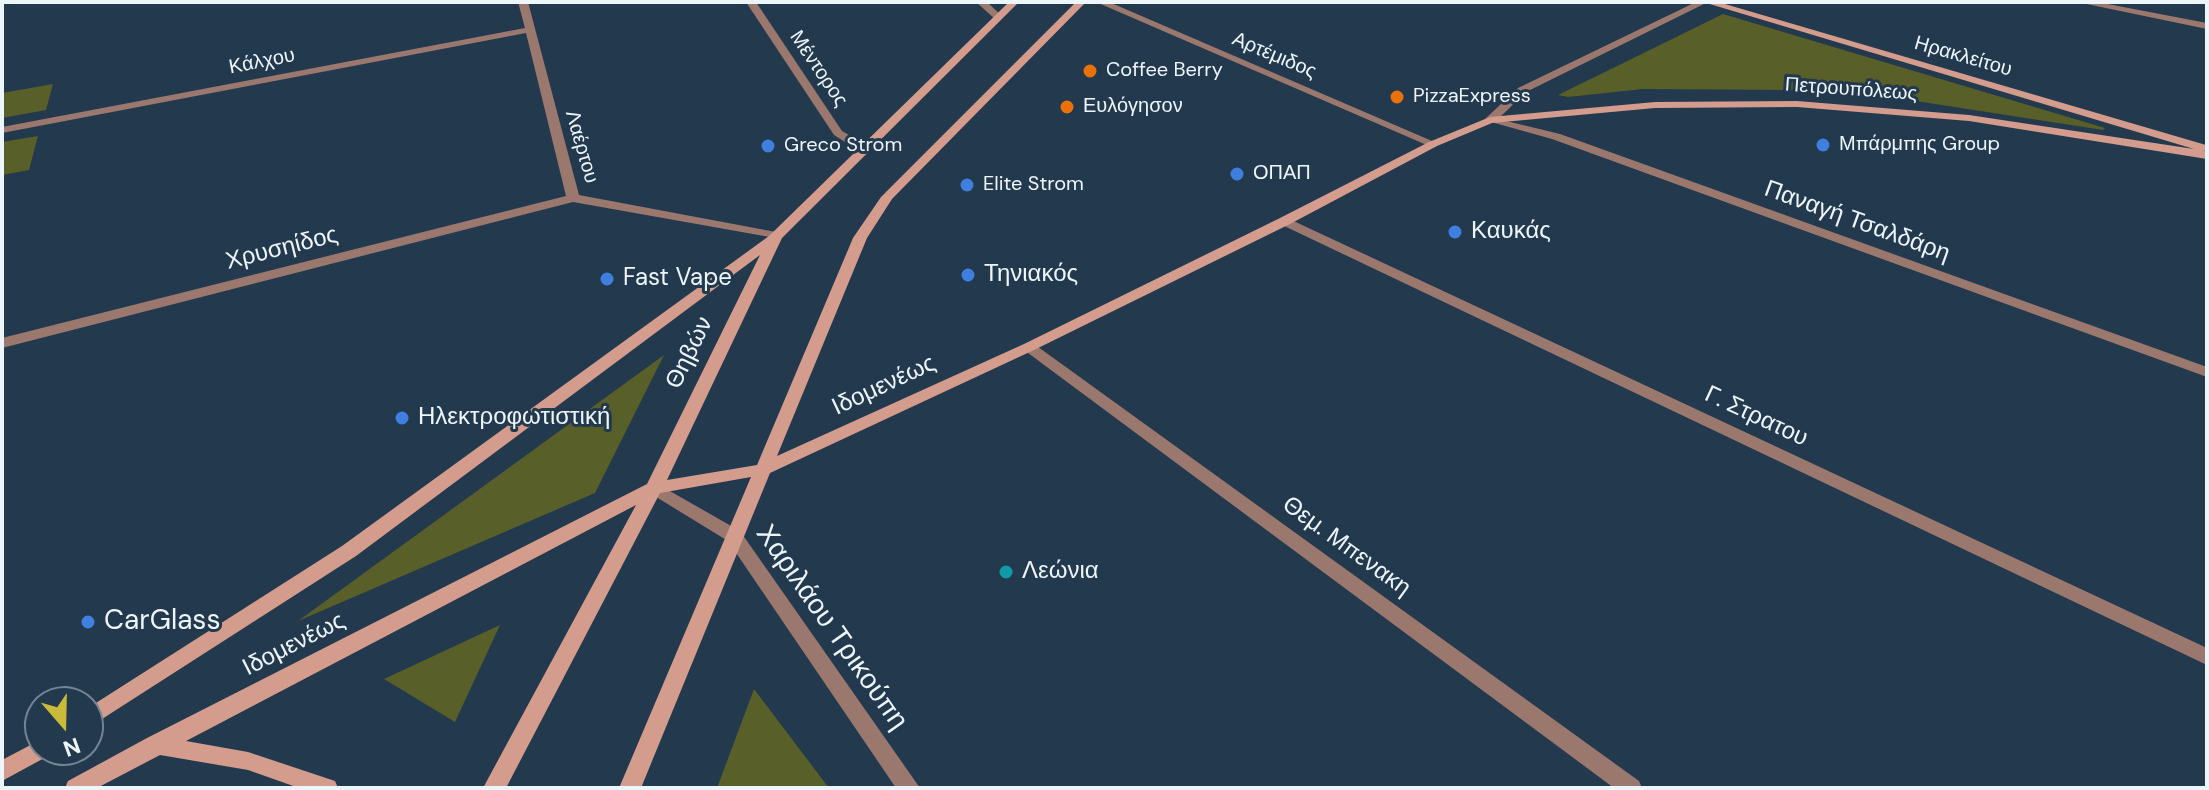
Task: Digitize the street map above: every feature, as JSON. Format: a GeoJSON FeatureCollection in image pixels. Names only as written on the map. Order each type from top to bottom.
{"type":"FeatureCollection","features":[{"type":"Feature","properties":{"kind":"main road","name":"Θηβών"},"geometry":{"type":"LineString","coordinates":[[494,788],[654,488],[776,236],[1014,2]]}},
{"type":"Feature","properties":{"kind":"main road"},"geometry":{"type":"LineString","coordinates":[[630,788],[860,238],[887,197],[1081,2]]}},
{"type":"Feature","properties":{"kind":"main road","name":"Ηρακλείτου"},"geometry":{"type":"LineString","coordinates":[[1705,2],[2162,134],[2207,152]]}},
{"type":"Feature","properties":{"kind":"main road","name":"Πετρουπόλεως"},"geometry":{"type":"LineString","coordinates":[[1490,120],[1655,105],[1797,104],[1969,118],[2207,152]]}},
{"type":"Feature","properties":{"kind":"main road","name":"Ιδομενέως"},"geometry":{"type":"LineString","coordinates":[[76,788],[654,488],[764,469],[1029,347],[1433,144],[1490,120]]}},
{"type":"Feature","properties":{"kind":"main road","name":"Ιδομενέως"},"geometry":{"type":"LineString","coordinates":[[104,709],[349,551],[776,236]]}},
{"type":"Feature","properties":{"kind":"main road"},"geometry":{"type":"LineString","coordinates":[[155,745],[248,761],[327,788]]}},
{"type":"Feature","properties":{"kind":"main road"},"geometry":{"type":"LineString","coordinates":[[2,771],[24,758]]}},
{"type":"Feature","properties":{"kind":"street","name":"Λαέρτου"},"geometry":{"type":"LineString","coordinates":[[523,2],[573,198],[776,236]]}},
{"type":"Feature","properties":{"kind":"street","name":"Μέντορος"},"geometry":{"type":"LineString","coordinates":[[751,2],[838,133],[863,148]]}},
{"type":"Feature","properties":{"kind":"street"},"geometry":{"type":"LineString","coordinates":[[981,2],[998,17]]}},
{"type":"Feature","properties":{"kind":"street","name":"Αρτέμιδος"},"geometry":{"type":"LineString","coordinates":[[1101,2],[1433,144]]}},
{"type":"Feature","properties":{"kind":"street","name":"Ιδομενέως"},"geometry":{"type":"LineString","coordinates":[[1490,120],[1522,90],[1705,2]]}},
{"type":"Feature","properties":{"kind":"street"},"geometry":{"type":"LineString","coordinates":[[2082,2],[2207,26]]}},
{"type":"Feature","properties":{"kind":"street","name":"Κάλχου"},"geometry":{"type":"LineString","coordinates":[[2,130],[528,30]]}},
{"type":"Feature","properties":{"kind":"street","name":"Παναγή Τσαλδάρη"},"geometry":{"type":"LineString","coordinates":[[1490,120],[1556,136],[2207,372]]}},
{"type":"Feature","properties":{"kind":"street","name":"Χρυσηίδος"},"geometry":{"type":"LineString","coordinates":[[2,343],[573,198]]}},
{"type":"Feature","properties":{"kind":"street","name":"Γ. Στρατου"},"geometry":{"type":"LineString","coordinates":[[1285,221],[2207,657]]}},
{"type":"Feature","properties":{"kind":"street","name":"Θεμ. Μπενακη"},"geometry":{"type":"LineString","coordinates":[[1029,347],[1631,788]]}},
{"type":"Feature","properties":{"kind":"street","name":"Χαριλάου Τρικούπη"},"geometry":{"type":"LineString","coordinates":[[654,488],[734,536],[909,788]]}},
{"type":"Feature","properties":{"kind":"green space"},"geometry":{"type":"Polygon","coordinates":[[[1723,14],[2105,128],[1903,99],[1789,90],[1643,89],[1568,97],[1558,95],[1723,14]]]}},
{"type":"Feature","properties":{"kind":"green space"},"geometry":{"type":"Polygon","coordinates":[[[53,84],[46,110],[2,118],[2,93],[53,84]]]}},
{"type":"Feature","properties":{"kind":"green space"},"geometry":{"type":"Polygon","coordinates":[[[38,136],[29,170],[2,175],[2,142],[38,136]]]}},
{"type":"Feature","properties":{"kind":"green space"},"geometry":{"type":"Polygon","coordinates":[[[664,355],[595,493],[298,621],[664,355]]]}},
{"type":"Feature","properties":{"kind":"green space"},"geometry":{"type":"Polygon","coordinates":[[[500,625],[455,722],[384,679],[500,625]]]}},
{"type":"Feature","properties":{"kind":"green space"},"geometry":{"type":"Polygon","coordinates":[[[754,689],[829,788],[717,788],[754,689]]]}},
{"type":"Feature","properties":{"kind":"place","name":"Coffee Berry"},"geometry":{"type":"Point","coordinates":[1090,71]}},
{"type":"Feature","properties":{"kind":"place","name":"PizzaExpress"},"geometry":{"type":"Point","coordinates":[1397,97]}},
{"type":"Feature","properties":{"kind":"place","name":"Ευλόγησον"},"geometry":{"type":"Point","coordinates":[1067,107]}},
{"type":"Feature","properties":{"kind":"place","name":"Μπάρμπης Group"},"geometry":{"type":"Point","coordinates":[1823,145]}},
{"type":"Feature","properties":{"kind":"place","name":"Greco Strom"},"geometry":{"type":"Point","coordinates":[768,146]}},
{"type":"Feature","properties":{"kind":"place","name":"ΟΠΑΠ"},"geometry":{"type":"Point","coordinates":[1237,174]}},
{"type":"Feature","properties":{"kind":"place","name":"Elite Strom"},"geometry":{"type":"Point","coordinates":[967,185]}},
{"type":"Feature","properties":{"kind":"place","name":"Καυκάς"},"geometry":{"type":"Point","coordinates":[1455,232]}},
{"type":"Feature","properties":{"kind":"place","name":"Τηνιακός"},"geometry":{"type":"Point","coordinates":[968,275]}},
{"type":"Feature","properties":{"kind":"place","name":"Fast Vape"},"geometry":{"type":"Point","coordinates":[607,279]}},
{"type":"Feature","properties":{"kind":"place","name":"Ηλεκτροφωτιστική"},"geometry":{"type":"Point","coordinates":[402,418]}},
{"type":"Feature","properties":{"kind":"place","name":"Λεώνια"},"geometry":{"type":"Point","coordinates":[1006,572]}},
{"type":"Feature","properties":{"kind":"place","name":"CarGlass"},"geometry":{"type":"Point","coordinates":[88,622]}}]}
